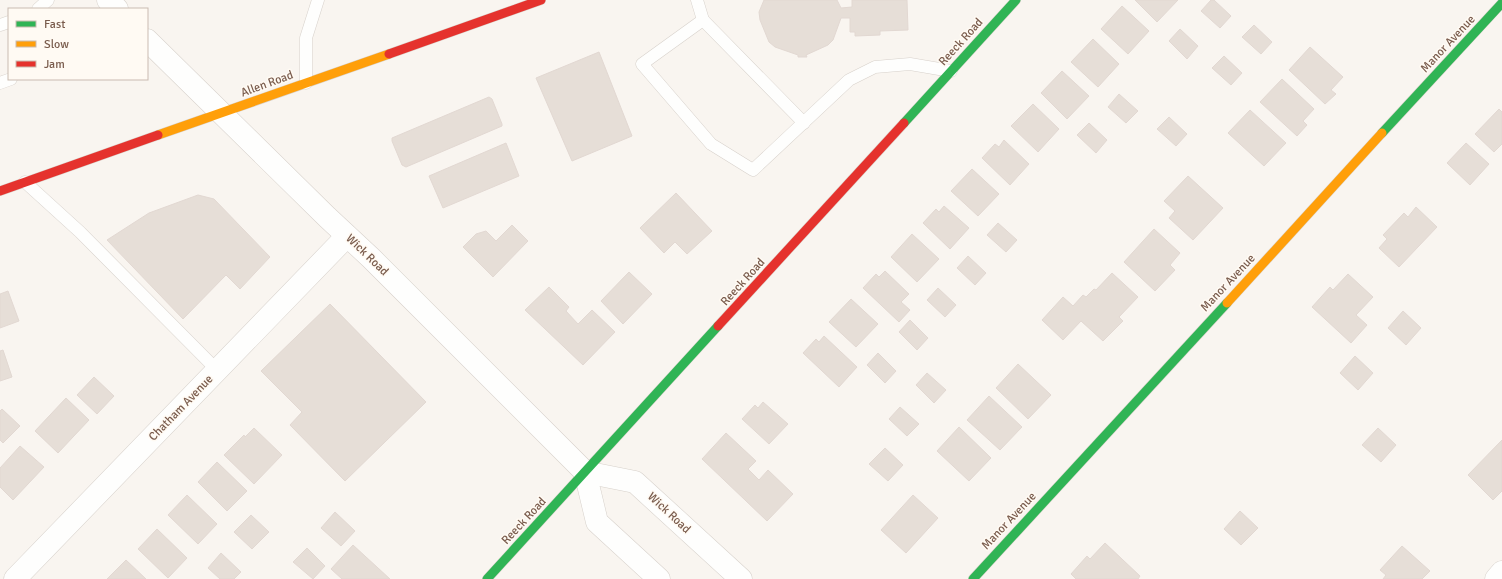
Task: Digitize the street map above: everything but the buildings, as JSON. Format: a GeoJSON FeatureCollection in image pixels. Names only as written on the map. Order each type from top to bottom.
{"type":"FeatureCollection","features":[{"type":"Feature","properties":{"kind":"street"},"geometry":{"type":"LineString","coordinates":[[108,0],[116,8]]}},
{"type":"Feature","properties":{"kind":"street","name":"Allen Road"},"geometry":{"type":"LineString","coordinates":[[0,191],[541,0]]}},
{"type":"Feature","properties":{"kind":"street","name":"Reeck Road"},"geometry":{"type":"LineString","coordinates":[[487,579],[1016,0]]}},
{"type":"Feature","properties":{"kind":"street","name":"Manor Avenue"},"geometry":{"type":"LineString","coordinates":[[972,579],[1502,3]]}},
{"type":"Feature","properties":{"kind":"street","name":"Wick Road"},"geometry":{"type":"LineString","coordinates":[[148,41],[377,264],[585,472],[635,482],[741,579]]}},
{"type":"Feature","properties":{"kind":"street","name":"Chatham Avenue"},"geometry":{"type":"LineString","coordinates":[[13,577],[347,236]]}},
{"type":"Feature","properties":{"kind":"street"},"geometry":{"type":"LineString","coordinates":[[585,472],[597,522],[659,579]]}},
{"type":"Feature","properties":{"kind":"street"},"geometry":{"type":"LineString","coordinates":[[1496,579],[1502,572]]}},
{"type":"Feature","properties":{"kind":"lane"},"geometry":{"type":"LineString","coordinates":[[39,8],[48,0]]}},
{"type":"Feature","properties":{"kind":"lane"},"geometry":{"type":"LineString","coordinates":[[306,83],[306,38],[311,17],[318,0]]}},
{"type":"Feature","properties":{"kind":"lane"},"geometry":{"type":"LineString","coordinates":[[697,0],[703,20],[804,123]]}},
{"type":"Feature","properties":{"kind":"lane"},"geometry":{"type":"LineString","coordinates":[[703,20],[642,64],[711,144],[752,170],[849,80],[875,67],[910,64],[951,71]]}},
{"type":"Feature","properties":{"kind":"lane"},"geometry":{"type":"LineString","coordinates":[[25,182],[80,232],[217,370]]}},
{"type":"Feature","properties":{"kind":"traffic: fast"},"geometry":{"type":"LineString","coordinates":[[904,123],[1016,0]]}},
{"type":"Feature","properties":{"kind":"traffic: fast"},"geometry":{"type":"LineString","coordinates":[[1382,133],[1502,3]]}},
{"type":"Feature","properties":{"kind":"traffic: fast"},"geometry":{"type":"LineString","coordinates":[[973,579],[1227,303]]}},
{"type":"Feature","properties":{"kind":"traffic: fast"},"geometry":{"type":"LineString","coordinates":[[487,579],[718,326]]}},
{"type":"Feature","properties":{"kind":"traffic: slow"},"geometry":{"type":"LineString","coordinates":[[158,135],[389,54]]}},
{"type":"Feature","properties":{"kind":"traffic: slow"},"geometry":{"type":"LineString","coordinates":[[1227,303],[1382,133]]}},
{"type":"Feature","properties":{"kind":"traffic: jam"},"geometry":{"type":"LineString","coordinates":[[389,54],[541,0]]}},
{"type":"Feature","properties":{"kind":"traffic: jam"},"geometry":{"type":"LineString","coordinates":[[718,326],[904,123]]}},
{"type":"Feature","properties":{"kind":"traffic: jam"},"geometry":{"type":"LineString","coordinates":[[0,191],[158,135]]}}]}
